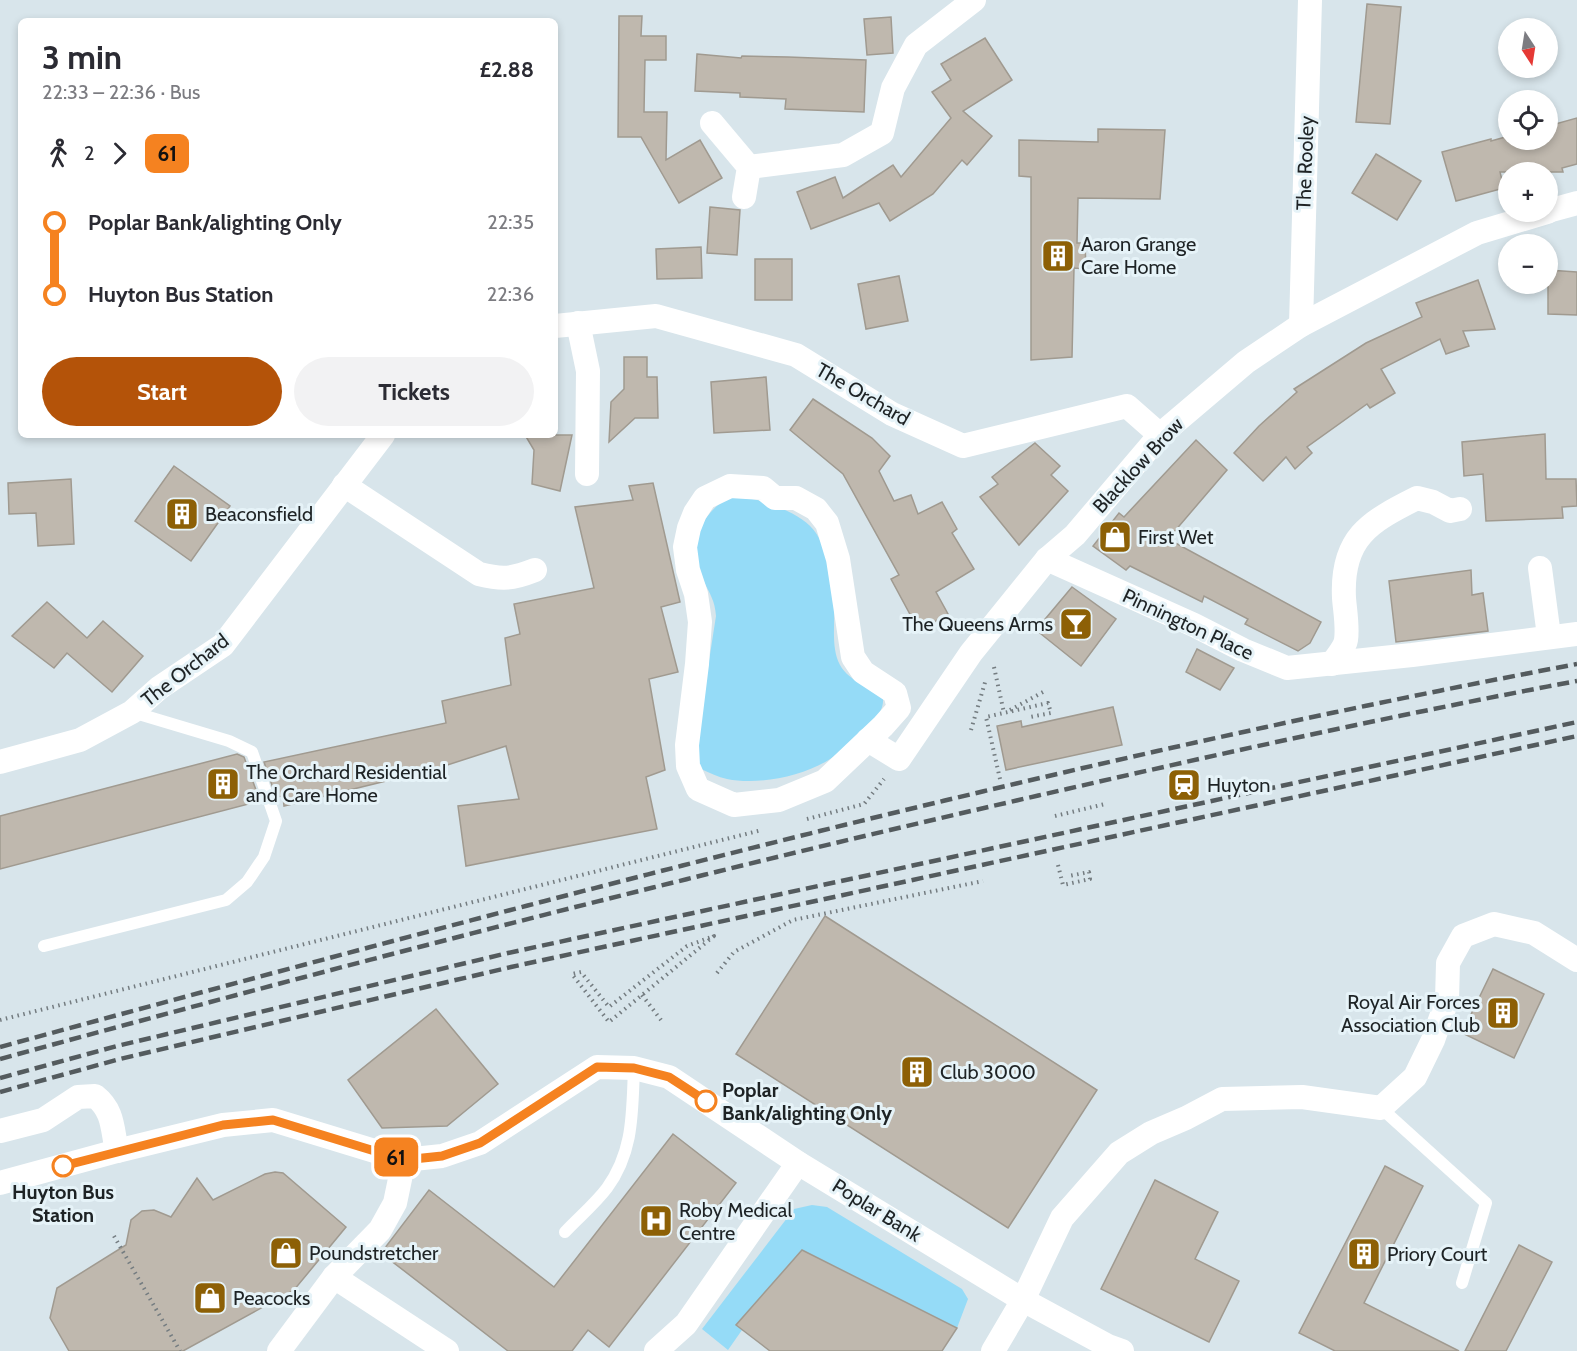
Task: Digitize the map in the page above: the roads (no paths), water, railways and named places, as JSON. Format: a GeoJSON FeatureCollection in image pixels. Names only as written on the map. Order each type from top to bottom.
{"type":"FeatureCollection","features":[{"type":"Feature","properties":{"kind":"street"},"geometry":{"type":"LineString","coordinates":[[749,167],[843,155],[882,133],[894,88],[916,45],[974,0]]}},
{"type":"Feature","properties":{"kind":"street","name":"The Rooley"},"geometry":{"type":"LineString","coordinates":[[1301,325],[1310,0]]}},
{"type":"Feature","properties":{"kind":"street"},"geometry":{"type":"LineString","coordinates":[[712,123],[749,167],[744,197]]}},
{"type":"Feature","properties":{"kind":"street","name":"Blacklow Brow"},"geometry":{"type":"LineString","coordinates":[[1558,208],[1577,202]]}},
{"type":"Feature","properties":{"kind":"street","name":"Blacklow Brow"},"geometry":{"type":"LineString","coordinates":[[868,740],[899,759],[971,653],[1047,559],[1074,535],[1160,435],[1246,362],[1301,325],[1477,233],[1512,222]]}},
{"type":"Feature","properties":{"kind":"street","name":"The Orchard"},"geometry":{"type":"LineString","coordinates":[[567,324],[656,316],[796,355],[892,414],[963,446],[1126,406],[1160,435]]}},
{"type":"Feature","properties":{"kind":"street"},"geometry":{"type":"LineString","coordinates":[[567,324],[588,371],[587,474]]}},
{"type":"Feature","properties":{"kind":"street","name":"The Orchard"},"geometry":{"type":"LineString","coordinates":[[0,762],[80,740],[132,712],[159,688],[223,645],[381,438]]}},
{"type":"Feature","properties":{"kind":"street"},"geometry":{"type":"LineString","coordinates":[[344,485],[479,574],[499,579],[518,576],[534,570]]}},
{"type":"Feature","properties":{"kind":"street"},"geometry":{"type":"LineString","coordinates":[[730,486],[763,488],[776,498],[796,498],[816,509],[827,523],[841,572],[853,657],[863,672],[895,693],[899,708],[868,740],[825,781],[780,800],[734,805],[698,789],[688,766],[687,745],[698,664],[700,622],[696,594],[688,570],[684,547],[695,513],[705,498],[730,486]]}},
{"type":"Feature","properties":{"kind":"street"},"geometry":{"type":"LineString","coordinates":[[1332,664],[1346,642],[1344,572],[1351,547],[1358,538],[1387,513],[1417,498],[1433,502],[1450,511],[1460,509]]}},
{"type":"Feature","properties":{"kind":"street","name":"Pinnington Place"},"geometry":{"type":"LineString","coordinates":[[1047,559],[1287,669],[1577,634]]}},
{"type":"Feature","properties":{"kind":"street"},"geometry":{"type":"LineString","coordinates":[[1540,568],[1549,636]]}},
{"type":"Feature","properties":{"kind":"street"},"geometry":{"type":"LineString","coordinates":[[993,1351],[1023,1300],[1062,1218],[1119,1153],[1151,1133],[1222,1099],[1302,1096],[1381,1108],[1415,1077],[1433,1040],[1447,1000],[1448,963],[1463,936],[1494,924],[1534,933],[1577,960]]}},
{"type":"Feature","properties":{"kind":"street","name":"Poplar Bank"},"geometry":{"type":"LineString","coordinates":[[404,1160],[442,1156],[480,1143],[597,1067],[634,1068],[669,1077],[798,1163],[1023,1300],[1108,1346],[1122,1351]]}},
{"type":"Feature","properties":{"kind":"street"},"geometry":{"type":"LineString","coordinates":[[0,1131],[43,1120],[78,1097],[95,1096],[109,1111],[117,1151]]}},
{"type":"Feature","properties":{"kind":"street"},"geometry":{"type":"LineString","coordinates":[[0,1183],[223,1125],[273,1120],[404,1160],[395,1203],[380,1230],[333,1277],[279,1351]]}},
{"type":"Feature","properties":{"kind":"street"},"geometry":{"type":"LineString","coordinates":[[656,1351],[686,1324],[798,1163]]}},
{"type":"Feature","properties":{"kind":"street"},"geometry":{"type":"LineString","coordinates":[[333,1277],[447,1351]]}},
{"type":"Feature","properties":{"kind":"lane"},"geometry":{"type":"LineString","coordinates":[[44,946],[226,900],[247,882],[264,857],[276,820],[252,752],[229,741],[132,712]]}},
{"type":"Feature","properties":{"kind":"lane"},"geometry":{"type":"LineString","coordinates":[[565,1232],[607,1188],[621,1164],[631,1134],[634,1068]]}},
{"type":"Feature","properties":{"kind":"lane"},"geometry":{"type":"LineString","coordinates":[[1381,1108],[1486,1203],[1462,1283]]}},
{"type":"Feature","properties":{"kind":"railway"},"geometry":{"type":"LineString","coordinates":[[0,1047],[588,890],[982,792],[1378,703],[1577,664]]}},
{"type":"Feature","properties":{"kind":"railway"},"geometry":{"type":"LineString","coordinates":[[0,1059],[266,987],[665,884],[1130,774],[1577,681]]}},
{"type":"Feature","properties":{"kind":"railway"},"geometry":{"type":"LineString","coordinates":[[0,1078],[117,1046],[508,953],[1577,722]]}},
{"type":"Feature","properties":{"kind":"railway"},"geometry":{"type":"LineString","coordinates":[[0,1092],[120,1059],[511,967],[1577,736]]}},
{"type":"Feature","properties":{"kind":"place","name":"Aaron Grange Care Home"},"geometry":{"type":"Point","coordinates":[1058,256]}},
{"type":"Feature","properties":{"kind":"place","name":"Beaconsfield"},"geometry":{"type":"Point","coordinates":[182,514]}},
{"type":"Feature","properties":{"kind":"place","name":"First Wet"},"geometry":{"type":"Point","coordinates":[1115,537]}},
{"type":"Feature","properties":{"kind":"place","name":"The Queens Arms"},"geometry":{"type":"Point","coordinates":[1076,624]}},
{"type":"Feature","properties":{"kind":"place","name":"The Orchard Residential and Care Home"},"geometry":{"type":"Point","coordinates":[223,784]}},
{"type":"Feature","properties":{"kind":"place","name":"Huyton"},"geometry":{"type":"Point","coordinates":[1184,785]}},
{"type":"Feature","properties":{"kind":"place","name":"Royal Air Forces Association Club"},"geometry":{"type":"Point","coordinates":[1503,1013]}},
{"type":"Feature","properties":{"kind":"place","name":"Club 3000"},"geometry":{"type":"Point","coordinates":[917,1072]}},
{"type":"Feature","properties":{"kind":"place","name":"Poplar Bank/alighting Only"},"geometry":{"type":"Point","coordinates":[706,1101]}},
{"type":"Feature","properties":{"kind":"place","name":"Huyton Bus Station"},"geometry":{"type":"Point","coordinates":[63,1166]}},
{"type":"Feature","properties":{"kind":"place","name":"Roby Medical Centre"},"geometry":{"type":"Point","coordinates":[656,1221]}},
{"type":"Feature","properties":{"kind":"place","name":"Poundstretcher"},"geometry":{"type":"Point","coordinates":[286,1253]}},
{"type":"Feature","properties":{"kind":"place","name":"Priory Court"},"geometry":{"type":"Point","coordinates":[1364,1254]}},
{"type":"Feature","properties":{"kind":"place","name":"Peacocks"},"geometry":{"type":"Point","coordinates":[210,1298]}}]}
